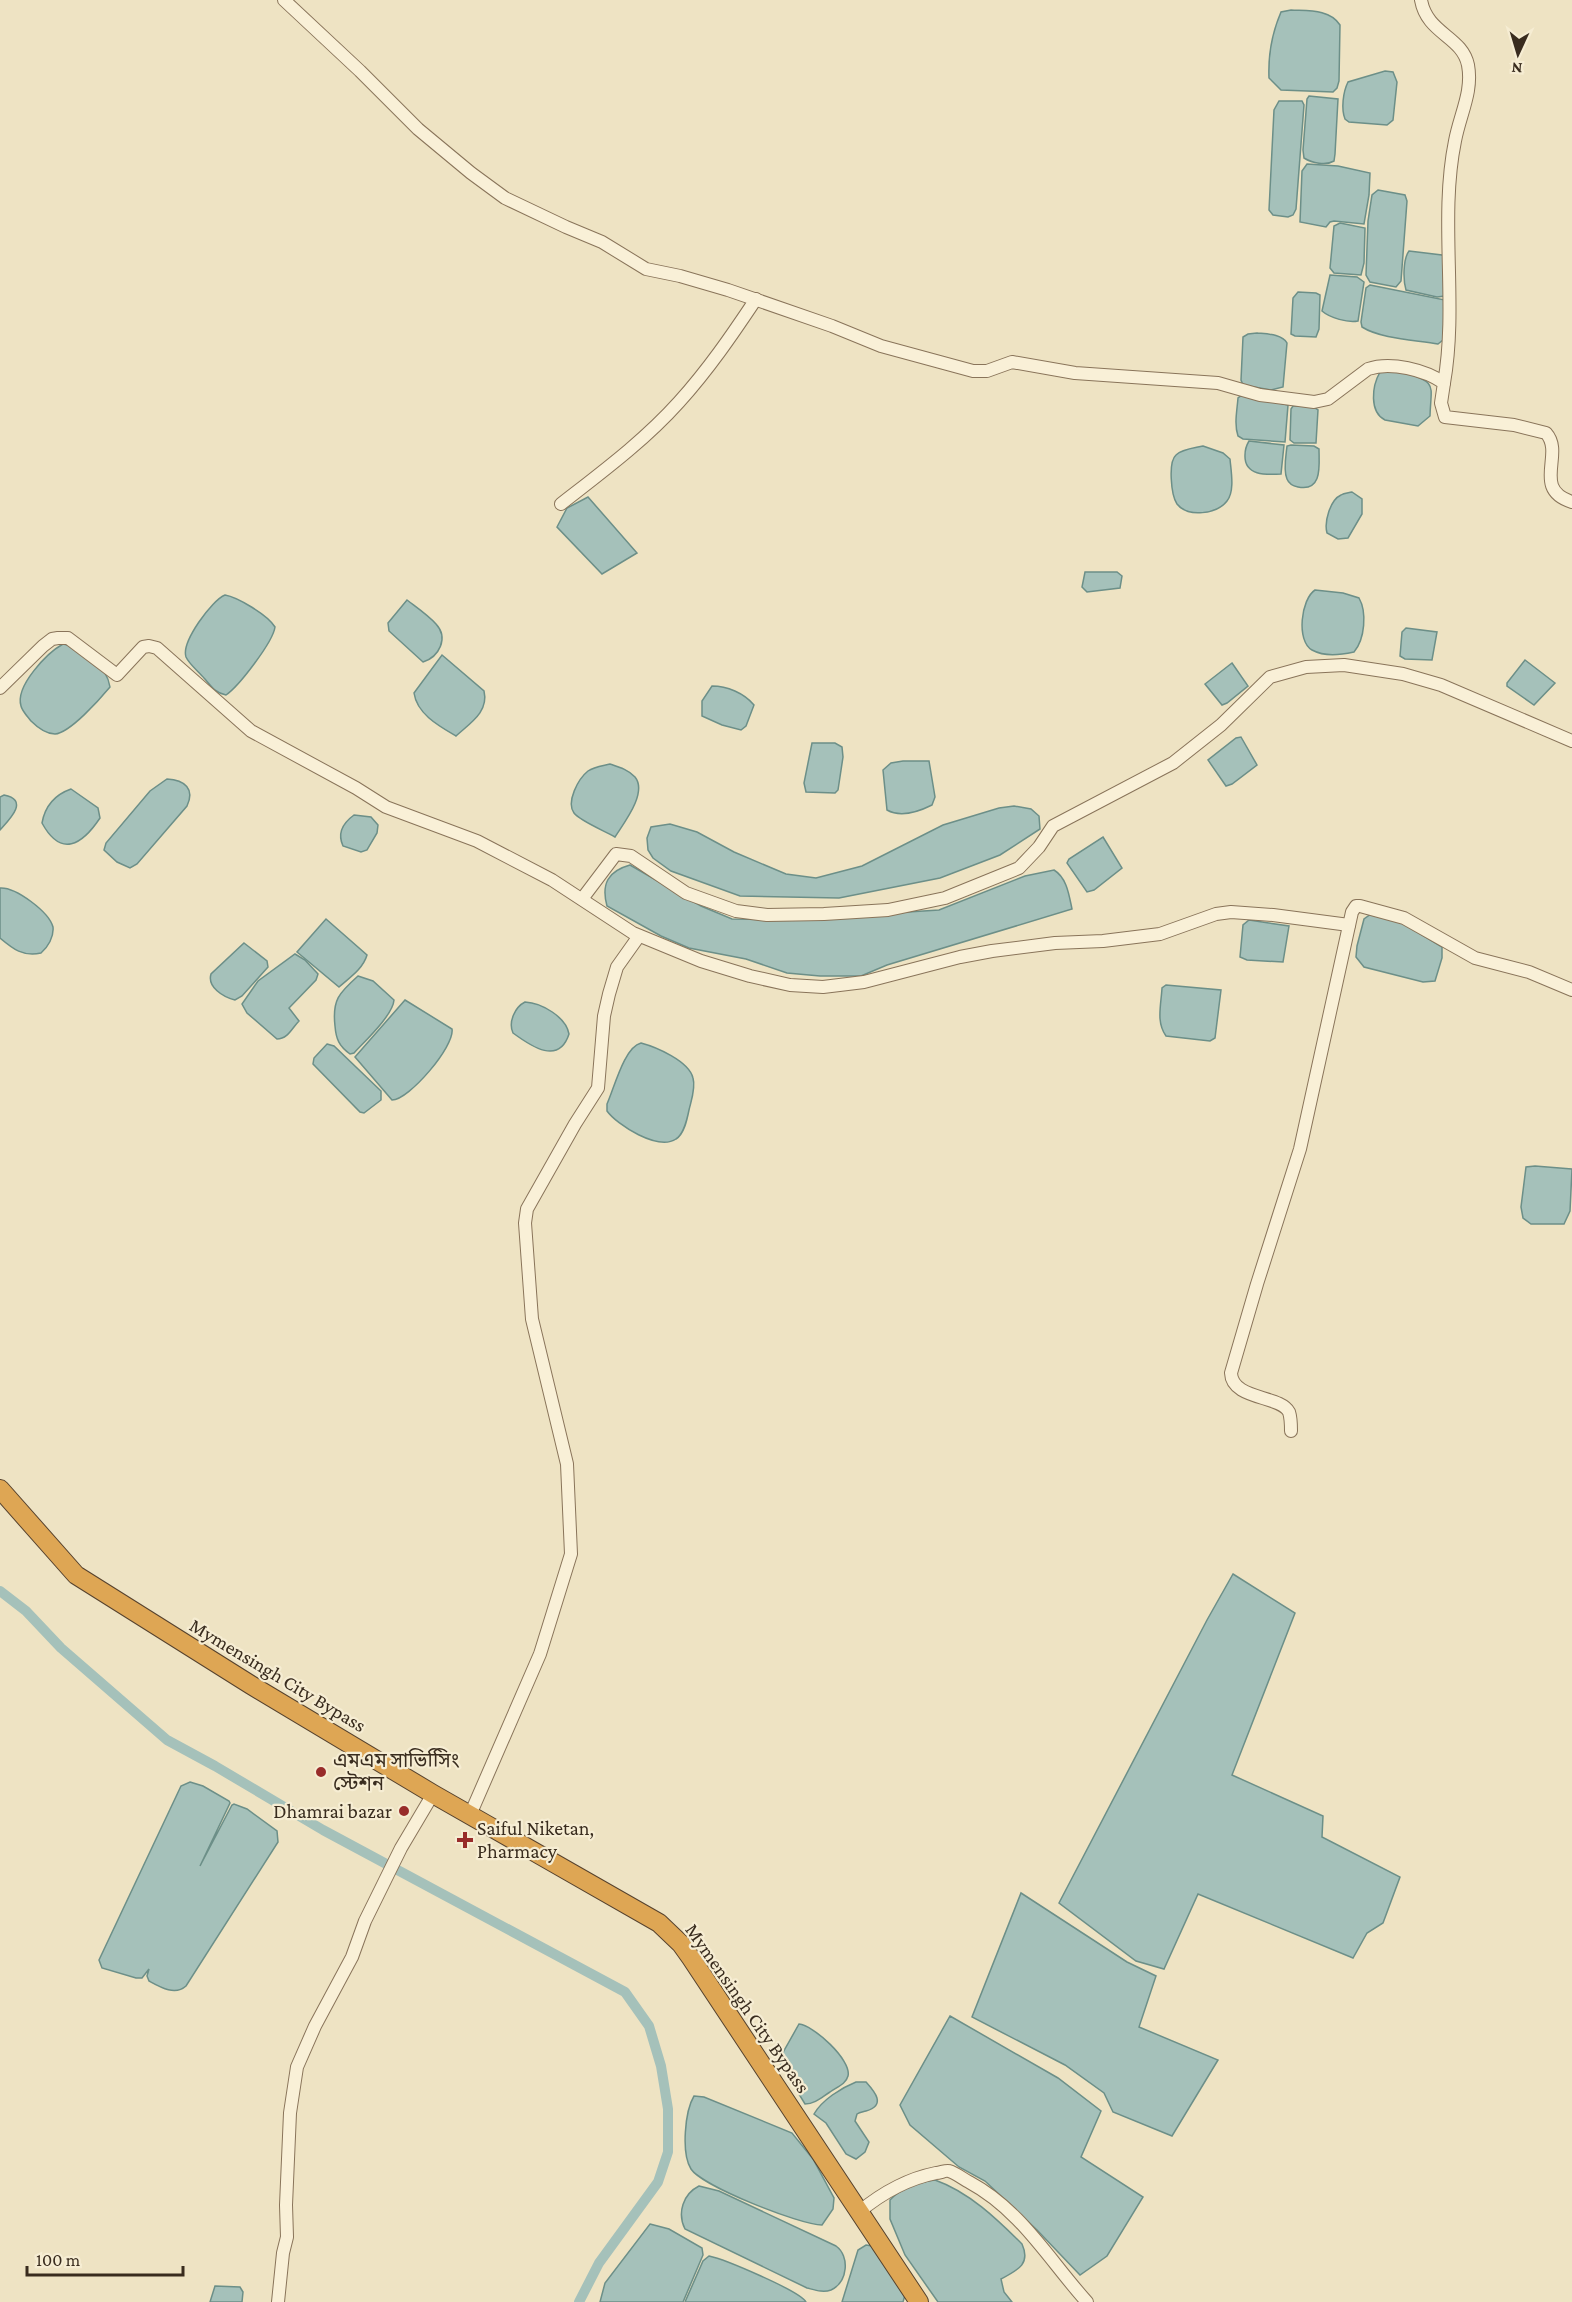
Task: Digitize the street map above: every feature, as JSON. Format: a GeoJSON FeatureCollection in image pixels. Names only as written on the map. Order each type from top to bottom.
{"type":"FeatureCollection","features":[{"type":"Feature","properties":{"kind":"highway","name":"Mymensingh City Bypass"},"geometry":{"type":"LineString","coordinates":[[0,1489],[76,1575],[251,1685],[433,1794],[659,1923],[681,1944],[919,2302]]}},
{"type":"Feature","properties":{"kind":"street"},"geometry":{"type":"LineString","coordinates":[[284,0],[418,129],[471,174],[505,198],[602,242],[646,269],[680,276],[756,299],[881,346],[973,371],[987,370],[1012,362],[1075,373],[1218,383],[1260,395],[1314,402],[1328,399],[1368,369],[1376,367],[1403,368],[1444,383]]}},
{"type":"Feature","properties":{"kind":"street"},"geometry":{"type":"LineString","coordinates":[[1421,0],[1422,7],[1433,25],[1446,38],[1457,44],[1466,56],[1470,82],[1449,174],[1448,313],[1441,404],[1445,417],[1541,430],[1549,435],[1552,445],[1553,490],[1560,497],[1572,502]]}},
{"type":"Feature","properties":{"kind":"street"},"geometry":{"type":"LineString","coordinates":[[561,504],[624,456],[679,403],[720,353],[756,299]]}},
{"type":"Feature","properties":{"kind":"street"},"geometry":{"type":"LineString","coordinates":[[0,688],[52,639],[68,638],[117,675],[143,647],[157,648],[251,731],[356,788],[386,807],[477,841],[552,880],[639,936],[701,961],[790,985],[823,987],[864,982],[992,951],[1160,934],[1216,914],[1231,912],[1349,925]]}},
{"type":"Feature","properties":{"kind":"street"},"geometry":{"type":"LineString","coordinates":[[582,899],[616,854],[631,856],[686,893],[736,911],[767,915],[824,914],[888,910],[945,898],[1019,868],[1039,847],[1053,826],[1173,763],[1221,725],[1270,677],[1306,667],[1344,665],[1403,674],[1441,685],[1572,741]]}},
{"type":"Feature","properties":{"kind":"street"},"geometry":{"type":"LineString","coordinates":[[1291,1431],[1290,1414],[1285,1408],[1247,1393],[1235,1384],[1231,1373],[1300,1149],[1352,912],[1356,906],[1404,918],[1475,958],[1529,972],[1572,990]]}},
{"type":"Feature","properties":{"kind":"street"},"geometry":{"type":"LineString","coordinates":[[470,1815],[540,1654],[571,1554],[567,1464],[532,1319],[525,1223],[527,1209],[574,1124],[598,1088],[604,1016],[609,994],[617,967],[639,936]]}},
{"type":"Feature","properties":{"kind":"street"},"geometry":{"type":"LineString","coordinates":[[278,2302],[287,2237],[290,2113],[297,2067],[315,2026],[352,1957],[365,1922],[402,1848],[433,1794]]}},
{"type":"Feature","properties":{"kind":"street"},"geometry":{"type":"LineString","coordinates":[[859,2212],[893,2187],[918,2176],[949,2171],[978,2187],[1009,2209],[1041,2244],[1061,2273],[1087,2302]]}},
{"type":"Feature","properties":{"kind":"water"},"geometry":{"type":"Polygon","coordinates":[[[1291,10],[1325,13],[1340,25],[1339,81],[1333,92],[1281,90],[1269,78],[1269,61],[1275,28],[1281,12],[1291,10]]]}},
{"type":"Feature","properties":{"kind":"water"},"geometry":{"type":"Polygon","coordinates":[[[1385,71],[1393,72],[1397,82],[1393,120],[1387,125],[1349,122],[1345,119],[1343,100],[1348,82],[1385,71]]]}},
{"type":"Feature","properties":{"kind":"water"},"geometry":{"type":"Polygon","coordinates":[[[1309,96],[1338,99],[1335,154],[1334,161],[1331,163],[1319,163],[1304,158],[1309,96]]]}},
{"type":"Feature","properties":{"kind":"water"},"geometry":{"type":"Polygon","coordinates":[[[1279,101],[1302,101],[1304,105],[1296,209],[1293,215],[1288,217],[1273,215],[1269,210],[1274,110],[1279,101]]]}},
{"type":"Feature","properties":{"kind":"water"},"geometry":{"type":"Polygon","coordinates":[[[1307,164],[1338,166],[1370,173],[1364,224],[1334,221],[1326,227],[1300,222],[1302,171],[1307,164]]]}},
{"type":"Feature","properties":{"kind":"water"},"geometry":{"type":"Polygon","coordinates":[[[1378,190],[1405,195],[1407,201],[1401,281],[1396,287],[1370,282],[1366,275],[1368,221],[1372,195],[1378,190]]]}},
{"type":"Feature","properties":{"kind":"water"},"geometry":{"type":"Polygon","coordinates":[[[1340,223],[1365,228],[1364,263],[1361,275],[1334,273],[1330,268],[1334,226],[1340,223]]]}},
{"type":"Feature","properties":{"kind":"water"},"geometry":{"type":"Polygon","coordinates":[[[1409,251],[1442,255],[1445,258],[1445,296],[1437,297],[1406,290],[1404,270],[1409,251]]]}},
{"type":"Feature","properties":{"kind":"water"},"geometry":{"type":"Polygon","coordinates":[[[1330,275],[1357,277],[1364,282],[1358,321],[1339,319],[1322,311],[1330,275]]]}},
{"type":"Feature","properties":{"kind":"water"},"geometry":{"type":"Polygon","coordinates":[[[1370,285],[1445,300],[1443,340],[1438,344],[1399,338],[1379,334],[1362,327],[1366,288],[1370,285]]]}},
{"type":"Feature","properties":{"kind":"water"},"geometry":{"type":"Polygon","coordinates":[[[1298,292],[1320,295],[1319,329],[1316,337],[1291,334],[1293,298],[1298,292]]]}},
{"type":"Feature","properties":{"kind":"water"},"geometry":{"type":"Polygon","coordinates":[[[1257,333],[1278,336],[1287,343],[1283,387],[1271,390],[1243,385],[1241,380],[1243,337],[1257,333]]]}},
{"type":"Feature","properties":{"kind":"water"},"geometry":{"type":"Polygon","coordinates":[[[1403,371],[1422,379],[1430,386],[1430,416],[1418,426],[1385,420],[1376,411],[1374,405],[1375,384],[1380,372],[1403,371]]]}},
{"type":"Feature","properties":{"kind":"water"},"geometry":{"type":"Polygon","coordinates":[[[1242,395],[1288,405],[1285,442],[1243,439],[1238,436],[1236,427],[1238,398],[1242,395]]]}},
{"type":"Feature","properties":{"kind":"water"},"geometry":{"type":"Polygon","coordinates":[[[1293,406],[1312,406],[1318,410],[1316,443],[1294,443],[1290,440],[1293,406]]]}},
{"type":"Feature","properties":{"kind":"water"},"geometry":{"type":"Polygon","coordinates":[[[1249,441],[1284,445],[1281,474],[1257,473],[1248,467],[1245,453],[1249,441]]]}},
{"type":"Feature","properties":{"kind":"water"},"geometry":{"type":"Polygon","coordinates":[[[1203,446],[1223,453],[1230,459],[1232,486],[1227,501],[1217,509],[1195,513],[1177,504],[1171,471],[1176,455],[1185,450],[1203,446]]]}},
{"type":"Feature","properties":{"kind":"water"},"geometry":{"type":"Polygon","coordinates":[[[1287,446],[1314,446],[1319,449],[1318,476],[1312,485],[1298,487],[1291,485],[1288,481],[1285,471],[1287,446]]]}},
{"type":"Feature","properties":{"kind":"water"},"geometry":{"type":"Polygon","coordinates":[[[1352,492],[1362,499],[1362,514],[1348,538],[1338,539],[1327,533],[1326,523],[1329,512],[1337,498],[1352,492]]]}},
{"type":"Feature","properties":{"kind":"water"},"geometry":{"type":"Polygon","coordinates":[[[588,497],[637,553],[602,574],[557,527],[567,508],[588,497]]]}},
{"type":"Feature","properties":{"kind":"water"},"geometry":{"type":"Polygon","coordinates":[[[1085,572],[1117,572],[1122,576],[1120,588],[1087,592],[1082,587],[1085,572]]]}},
{"type":"Feature","properties":{"kind":"water"},"geometry":{"type":"Polygon","coordinates":[[[1315,590],[1343,593],[1359,598],[1362,604],[1364,625],[1361,640],[1354,652],[1338,655],[1327,654],[1312,650],[1307,645],[1302,620],[1306,602],[1315,590]]]}},
{"type":"Feature","properties":{"kind":"water"},"geometry":{"type":"Polygon","coordinates":[[[225,595],[252,607],[275,627],[255,663],[226,695],[213,689],[186,657],[188,642],[199,622],[219,598],[225,595]]]}},
{"type":"Feature","properties":{"kind":"water"},"geometry":{"type":"Polygon","coordinates":[[[407,600],[433,621],[442,635],[438,651],[429,660],[423,662],[389,631],[388,623],[407,600]]]}},
{"type":"Feature","properties":{"kind":"water"},"geometry":{"type":"Polygon","coordinates":[[[1406,628],[1437,632],[1432,660],[1405,659],[1400,656],[1402,632],[1406,628]]]}},
{"type":"Feature","properties":{"kind":"water"},"geometry":{"type":"Polygon","coordinates":[[[63,644],[85,653],[99,665],[110,687],[69,728],[51,734],[31,721],[22,708],[20,698],[27,680],[41,662],[63,644]]]}},
{"type":"Feature","properties":{"kind":"water"},"geometry":{"type":"Polygon","coordinates":[[[442,655],[484,691],[484,705],[481,711],[456,736],[436,724],[424,713],[414,693],[442,655]]]}},
{"type":"Feature","properties":{"kind":"water"},"geometry":{"type":"Polygon","coordinates":[[[1525,660],[1555,683],[1534,705],[1507,686],[1525,660]]]}},
{"type":"Feature","properties":{"kind":"water"},"geometry":{"type":"Polygon","coordinates":[[[1232,663],[1248,686],[1222,705],[1205,684],[1232,663]]]}},
{"type":"Feature","properties":{"kind":"water"},"geometry":{"type":"Polygon","coordinates":[[[712,686],[735,691],[754,705],[746,726],[741,730],[702,716],[702,701],[712,686]]]}},
{"type":"Feature","properties":{"kind":"water"},"geometry":{"type":"Polygon","coordinates":[[[1241,737],[1257,765],[1226,786],[1208,760],[1236,738],[1241,737]]]}},
{"type":"Feature","properties":{"kind":"water"},"geometry":{"type":"Polygon","coordinates":[[[812,743],[835,743],[842,747],[843,757],[838,790],[835,793],[806,792],[804,783],[812,743]]]}},
{"type":"Feature","properties":{"kind":"water"},"geometry":{"type":"Polygon","coordinates":[[[929,761],[935,797],[932,805],[927,808],[898,814],[887,810],[883,770],[891,763],[929,761]]]}},
{"type":"Feature","properties":{"kind":"water"},"geometry":{"type":"Polygon","coordinates":[[[610,764],[630,772],[638,784],[633,808],[615,837],[577,816],[571,803],[577,785],[588,771],[610,764]]]}},
{"type":"Feature","properties":{"kind":"water"},"geometry":{"type":"Polygon","coordinates":[[[167,779],[179,781],[187,786],[190,795],[187,806],[137,864],[130,868],[117,862],[104,850],[106,843],[150,791],[167,779]]]}},
{"type":"Feature","properties":{"kind":"water"},"geometry":{"type":"Polygon","coordinates":[[[71,789],[98,808],[100,818],[79,841],[64,844],[49,834],[42,823],[45,811],[51,802],[60,794],[71,789]]]}},
{"type":"Feature","properties":{"kind":"water"},"geometry":{"type":"Polygon","coordinates":[[[4,795],[16,801],[17,806],[0,830],[0,797],[4,795]]]}},
{"type":"Feature","properties":{"kind":"water"},"geometry":{"type":"Polygon","coordinates":[[[1014,806],[1031,809],[1039,816],[1040,829],[1000,855],[940,878],[839,898],[740,896],[671,871],[653,858],[648,850],[647,838],[651,827],[670,824],[697,832],[734,852],[786,874],[816,878],[862,866],[943,825],[999,808],[1014,806]]]}},
{"type":"Feature","properties":{"kind":"water"},"geometry":{"type":"Polygon","coordinates":[[[354,815],[371,817],[378,825],[377,833],[367,850],[361,852],[343,846],[341,841],[342,829],[354,815]]]}},
{"type":"Feature","properties":{"kind":"water"},"geometry":{"type":"Polygon","coordinates":[[[1103,837],[1122,868],[1094,890],[1087,892],[1067,863],[1069,859],[1103,837]]]}},
{"type":"Feature","properties":{"kind":"water"},"geometry":{"type":"Polygon","coordinates":[[[630,865],[701,906],[732,919],[784,920],[939,910],[1025,876],[1054,870],[1065,882],[1072,909],[887,965],[861,976],[787,973],[746,959],[689,948],[661,936],[607,906],[605,891],[608,880],[616,871],[630,865]]]}},
{"type":"Feature","properties":{"kind":"water"},"geometry":{"type":"Polygon","coordinates":[[[0,888],[23,896],[39,908],[50,921],[53,934],[41,953],[29,954],[19,951],[0,938],[0,888]]]}},
{"type":"Feature","properties":{"kind":"water"},"geometry":{"type":"Polygon","coordinates":[[[1371,914],[1401,922],[1442,947],[1442,958],[1435,981],[1423,982],[1364,967],[1356,957],[1357,946],[1364,919],[1371,914]]]}},
{"type":"Feature","properties":{"kind":"water"},"geometry":{"type":"Polygon","coordinates":[[[326,919],[367,955],[359,969],[339,987],[297,952],[326,919]]]}},
{"type":"Feature","properties":{"kind":"water"},"geometry":{"type":"Polygon","coordinates":[[[1249,920],[1289,926],[1283,962],[1247,960],[1240,957],[1243,925],[1249,920]]]}},
{"type":"Feature","properties":{"kind":"water"},"geometry":{"type":"Polygon","coordinates":[[[244,943],[267,961],[268,967],[242,996],[235,1000],[221,994],[210,979],[211,974],[244,943]]]}},
{"type":"Feature","properties":{"kind":"water"},"geometry":{"type":"Polygon","coordinates":[[[295,954],[305,960],[318,974],[316,980],[289,1008],[299,1021],[287,1035],[277,1039],[247,1013],[242,1004],[258,981],[295,954]]]}},
{"type":"Feature","properties":{"kind":"water"},"geometry":{"type":"Polygon","coordinates":[[[358,976],[373,981],[394,1000],[384,1020],[354,1053],[350,1054],[337,1038],[334,1017],[338,998],[358,976]]]}},
{"type":"Feature","properties":{"kind":"water"},"geometry":{"type":"Polygon","coordinates":[[[1166,985],[1221,990],[1215,1038],[1210,1041],[1166,1036],[1161,1025],[1160,1014],[1162,988],[1166,985]]]}},
{"type":"Feature","properties":{"kind":"water"},"geometry":{"type":"Polygon","coordinates":[[[405,1000],[452,1029],[451,1037],[430,1071],[400,1098],[392,1100],[355,1057],[405,1000]]]}},
{"type":"Feature","properties":{"kind":"water"},"geometry":{"type":"Polygon","coordinates":[[[525,1002],[546,1008],[563,1022],[569,1034],[559,1049],[552,1051],[536,1048],[513,1033],[511,1024],[513,1015],[525,1002]]]}},
{"type":"Feature","properties":{"kind":"water"},"geometry":{"type":"Polygon","coordinates":[[[641,1043],[663,1051],[679,1061],[693,1078],[693,1094],[685,1126],[679,1137],[668,1142],[659,1142],[638,1135],[619,1123],[607,1111],[607,1104],[620,1069],[630,1052],[641,1043]]]}},
{"type":"Feature","properties":{"kind":"water"},"geometry":{"type":"Polygon","coordinates":[[[327,1044],[334,1046],[381,1091],[381,1100],[364,1113],[360,1112],[313,1064],[314,1058],[327,1044]]]}},
{"type":"Feature","properties":{"kind":"water"},"geometry":{"type":"Polygon","coordinates":[[[1526,1167],[1572,1169],[1570,1211],[1564,1224],[1531,1224],[1523,1218],[1521,1207],[1526,1167]]]}},
{"type":"Feature","properties":{"kind":"water"},"geometry":{"type":"Polygon","coordinates":[[[1233,1574],[1295,1613],[1232,1775],[1323,1816],[1322,1837],[1400,1877],[1383,1923],[1367,1933],[1353,1958],[1198,1894],[1164,1969],[1136,1961],[1059,1903],[1233,1574]]]}},
{"type":"Feature","properties":{"kind":"water"},"geometry":{"type":"Polygon","coordinates":[[[190,1782],[203,1786],[230,1803],[200,1866],[234,1804],[247,1809],[277,1831],[278,1842],[186,1986],[172,1990],[149,1981],[147,1976],[149,1969],[142,1978],[136,1978],[102,1968],[99,1960],[181,1786],[190,1782]]]}},
{"type":"Feature","properties":{"kind":"water"},"geometry":{"type":"Polygon","coordinates":[[[1021,1893],[1127,1962],[1156,1976],[1139,2027],[1218,2060],[1172,2136],[1113,2112],[1104,2093],[1065,2065],[972,2017],[1021,1893]]]}},
{"type":"Feature","properties":{"kind":"water"},"geometry":{"type":"Polygon","coordinates":[[[950,2016],[1058,2078],[1101,2111],[1081,2157],[1143,2197],[1107,2256],[1080,2275],[985,2181],[959,2167],[910,2125],[900,2105],[950,2016]]]}},
{"type":"Feature","properties":{"kind":"water"},"geometry":{"type":"Polygon","coordinates":[[[799,2024],[813,2030],[830,2044],[848,2069],[847,2079],[843,2083],[809,2104],[805,2104],[780,2063],[781,2056],[799,2024]]]}},
{"type":"Feature","properties":{"kind":"water"},"geometry":{"type":"Polygon","coordinates":[[[856,2082],[866,2082],[875,2094],[877,2102],[872,2108],[857,2114],[855,2121],[869,2142],[865,2152],[856,2159],[846,2154],[826,2123],[814,2114],[832,2095],[856,2082]]]}},
{"type":"Feature","properties":{"kind":"water"},"geometry":{"type":"Polygon","coordinates":[[[694,2096],[704,2097],[792,2133],[813,2159],[834,2198],[833,2209],[822,2225],[794,2219],[752,2203],[713,2185],[691,2169],[686,2153],[685,2132],[688,2111],[694,2096]]]}},
{"type":"Feature","properties":{"kind":"water"},"geometry":{"type":"Polygon","coordinates":[[[935,2180],[971,2199],[1022,2244],[1025,2257],[1021,2266],[1001,2279],[1004,2292],[1012,2302],[938,2302],[905,2255],[890,2219],[890,2200],[911,2186],[935,2180]]]}},
{"type":"Feature","properties":{"kind":"water"},"geometry":{"type":"Polygon","coordinates":[[[699,2186],[719,2191],[836,2246],[841,2250],[845,2262],[841,2281],[828,2291],[807,2288],[685,2229],[682,2217],[683,2204],[693,2189],[699,2186]]]}},
{"type":"Feature","properties":{"kind":"water"},"geometry":{"type":"Polygon","coordinates":[[[650,2224],[669,2229],[702,2248],[703,2255],[683,2302],[600,2302],[605,2283],[650,2224]]]}},
{"type":"Feature","properties":{"kind":"water"},"geometry":{"type":"Polygon","coordinates":[[[866,2245],[872,2246],[905,2295],[903,2302],[842,2302],[858,2250],[866,2245]]]}},
{"type":"Feature","properties":{"kind":"water"},"geometry":{"type":"Polygon","coordinates":[[[709,2256],[777,2283],[806,2302],[685,2302],[703,2261],[709,2256]]]}},
{"type":"Feature","properties":{"kind":"water"},"geometry":{"type":"Polygon","coordinates":[[[215,2286],[240,2287],[243,2292],[242,2302],[210,2302],[215,2286]]]}},
{"type":"Feature","properties":{"kind":"waterway"},"geometry":{"type":"LineString","coordinates":[[0,1591],[26,1611],[61,1648],[167,1740],[323,1830],[625,1992],[649,2026],[661,2066],[668,2109],[668,2152],[658,2182],[599,2263],[579,2302]]}},
{"type":"Feature","properties":{"kind":"place","name":"এমএম সাভ‌িসি‌িং স্ট‌েশন"},"geometry":{"type":"Point","coordinates":[321,1772]}},
{"type":"Feature","properties":{"kind":"place","name":"Dhamrai bazar"},"geometry":{"type":"Point","coordinates":[404,1811]}},
{"type":"Feature","properties":{"kind":"place","name":"Saiful Niketan, Pharmacy"},"geometry":{"type":"Point","coordinates":[465,1840]}}]}
